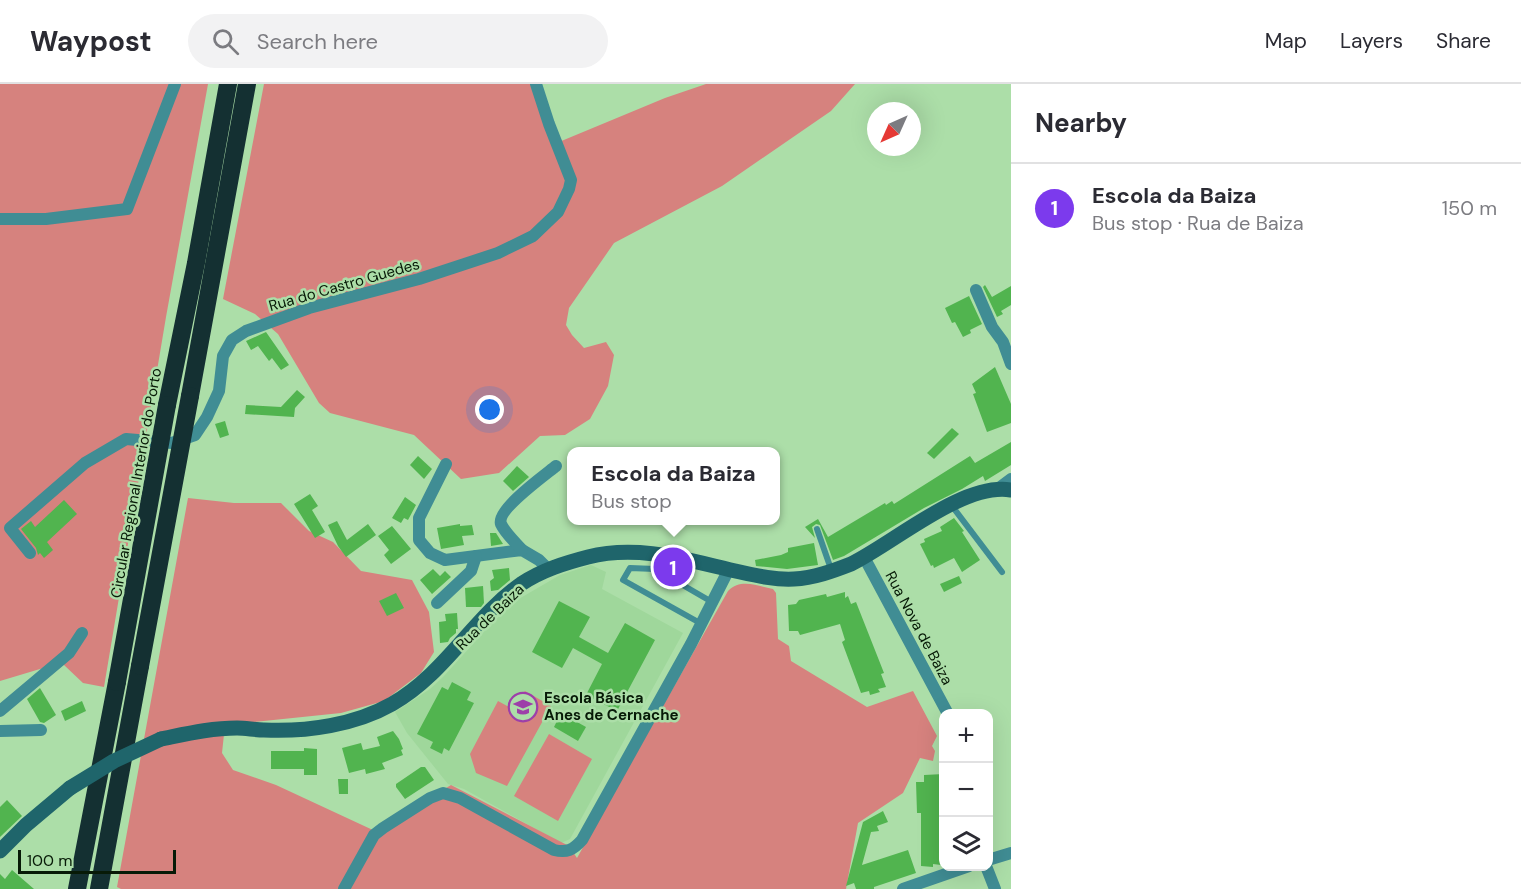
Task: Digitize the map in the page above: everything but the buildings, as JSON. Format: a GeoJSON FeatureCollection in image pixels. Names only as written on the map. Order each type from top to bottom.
{"type":"FeatureCollection","features":[{"type":"Feature","properties":{"kind":"highway","name":"Circular Regional Interior do Porto"},"geometry":{"type":"LineString","coordinates":[[77,889],[228,84]]}},
{"type":"Feature","properties":{"kind":"highway"},"geometry":{"type":"LineString","coordinates":[[99,889],[247,84]]}},
{"type":"Feature","properties":{"kind":"street"},"geometry":{"type":"LineString","coordinates":[[0,219],[46,219],[127,209],[175,84]]}},
{"type":"Feature","properties":{"kind":"street","name":"Rua do Castro Guedes"},"geometry":{"type":"LineString","coordinates":[[30,553],[10,528],[85,463],[126,439],[172,443],[195,435],[207,417],[219,391],[223,356],[232,340],[246,331],[309,308],[429,276],[498,253],[533,236],[558,212],[571,180],[549,124],[537,84]]}},
{"type":"Feature","properties":{"kind":"street"},"geometry":{"type":"LineString","coordinates":[[975,290],[992,327],[1003,342],[1011,364]]}},
{"type":"Feature","properties":{"kind":"street"},"geometry":{"type":"LineString","coordinates":[[446,464],[419,518],[419,540],[429,553],[445,560],[522,550]]}},
{"type":"Feature","properties":{"kind":"street"},"geometry":{"type":"LineString","coordinates":[[548,569],[539,560],[522,550],[501,523],[501,517],[507,507],[555,466]]}},
{"type":"Feature","properties":{"kind":"street","name":"Rua de Baiza"},"geometry":{"type":"LineString","coordinates":[[0,851],[26,825],[70,788],[114,760],[161,739],[199,731],[237,728],[289,730],[332,725],[364,717],[392,704],[418,686],[442,664],[498,604],[521,584],[548,569],[591,556],[636,551],[673,556],[767,578],[794,579],[832,572],[864,557],[907,529],[966,497],[1007,486]]}},
{"type":"Feature","properties":{"kind":"street"},"geometry":{"type":"LineString","coordinates":[[437,603],[471,571],[476,556]]}},
{"type":"Feature","properties":{"kind":"street","name":"Rua Nova de Baiza"},"geometry":{"type":"LineString","coordinates":[[864,557],[945,709]]}},
{"type":"Feature","properties":{"kind":"street"},"geometry":{"type":"LineString","coordinates":[[344,889],[374,836],[430,798],[443,794],[460,798],[554,849],[564,852],[574,849],[588,830],[729,569]]}},
{"type":"Feature","properties":{"kind":"street"},"geometry":{"type":"LineString","coordinates":[[0,711],[69,653],[82,633]]}},
{"type":"Feature","properties":{"kind":"street"},"geometry":{"type":"LineString","coordinates":[[0,731],[41,730]]}},
{"type":"Feature","properties":{"kind":"street"},"geometry":{"type":"LineString","coordinates":[[993,858],[1011,853]]}},
{"type":"Feature","properties":{"kind":"street"},"geometry":{"type":"LineString","coordinates":[[903,889],[953,871]]}},
{"type":"Feature","properties":{"kind":"street"},"geometry":{"type":"LineString","coordinates":[[988,871],[995,889]]}},
{"type":"Feature","properties":{"kind":"lane"},"geometry":{"type":"LineString","coordinates":[[951,505],[1002,572]]}},
{"type":"Feature","properties":{"kind":"lane"},"geometry":{"type":"LineString","coordinates":[[817,529],[832,572]]}},
{"type":"Feature","properties":{"kind":"lane"},"geometry":{"type":"LineString","coordinates":[[700,623],[623,580],[630,568],[655,569],[712,602]]}},
{"type":"Feature","properties":{"kind":"shaded area"},"geometry":{"type":"Polygon","coordinates":[[[0,84],[208,84],[104,687],[83,683],[64,665],[40,669],[0,681],[0,84]]]}},
{"type":"Feature","properties":{"kind":"shaded area"},"geometry":{"type":"Polygon","coordinates":[[[264,84],[532,84],[559,142],[665,98],[706,84],[855,84],[831,111],[722,186],[614,243],[569,308],[566,325],[584,348],[606,342],[614,355],[608,386],[590,419],[565,435],[540,436],[499,473],[461,479],[414,435],[330,413],[319,403],[278,334],[255,314],[223,299],[264,84]]]}},
{"type":"Feature","properties":{"kind":"shaded area"},"geometry":{"type":"Polygon","coordinates":[[[188,498],[234,503],[281,503],[309,531],[333,542],[361,571],[412,580],[429,612],[434,652],[421,673],[384,701],[341,713],[225,725],[222,753],[233,770],[276,785],[375,831],[451,785],[569,846],[577,858],[728,591],[744,584],[773,589],[776,593],[778,639],[789,646],[791,661],[867,707],[913,691],[937,736],[932,746],[935,751],[933,761],[920,758],[903,793],[858,823],[846,889],[121,889],[117,887],[188,498]]]}},
{"type":"Feature","properties":{"kind":"shaded area","name":"Escola Básica Anes de Cernache"},"geometry":{"type":"Polygon","coordinates":[[[591,565],[606,572],[602,589],[683,633],[570,839],[561,843],[464,789],[448,784],[407,733],[395,712],[430,689],[517,600],[560,575],[591,565]]]}},
{"type":"Feature","properties":{"kind":"shaded area"},"geometry":{"type":"Polygon","coordinates":[[[525,691],[551,706],[507,786],[476,773],[470,754],[498,701],[509,707],[525,691]]]}},
{"type":"Feature","properties":{"kind":"shaded area"},"geometry":{"type":"Polygon","coordinates":[[[549,734],[592,759],[558,821],[514,796],[549,734]]]}},
{"type":"Feature","properties":{"kind":"place","name":"Escola da Baiza"},"geometry":{"type":"Point","coordinates":[673,567]}},
{"type":"Feature","properties":{"kind":"place","name":"Escola Básica Anes de Cernache"},"geometry":{"type":"Point","coordinates":[523,707]}}]}
